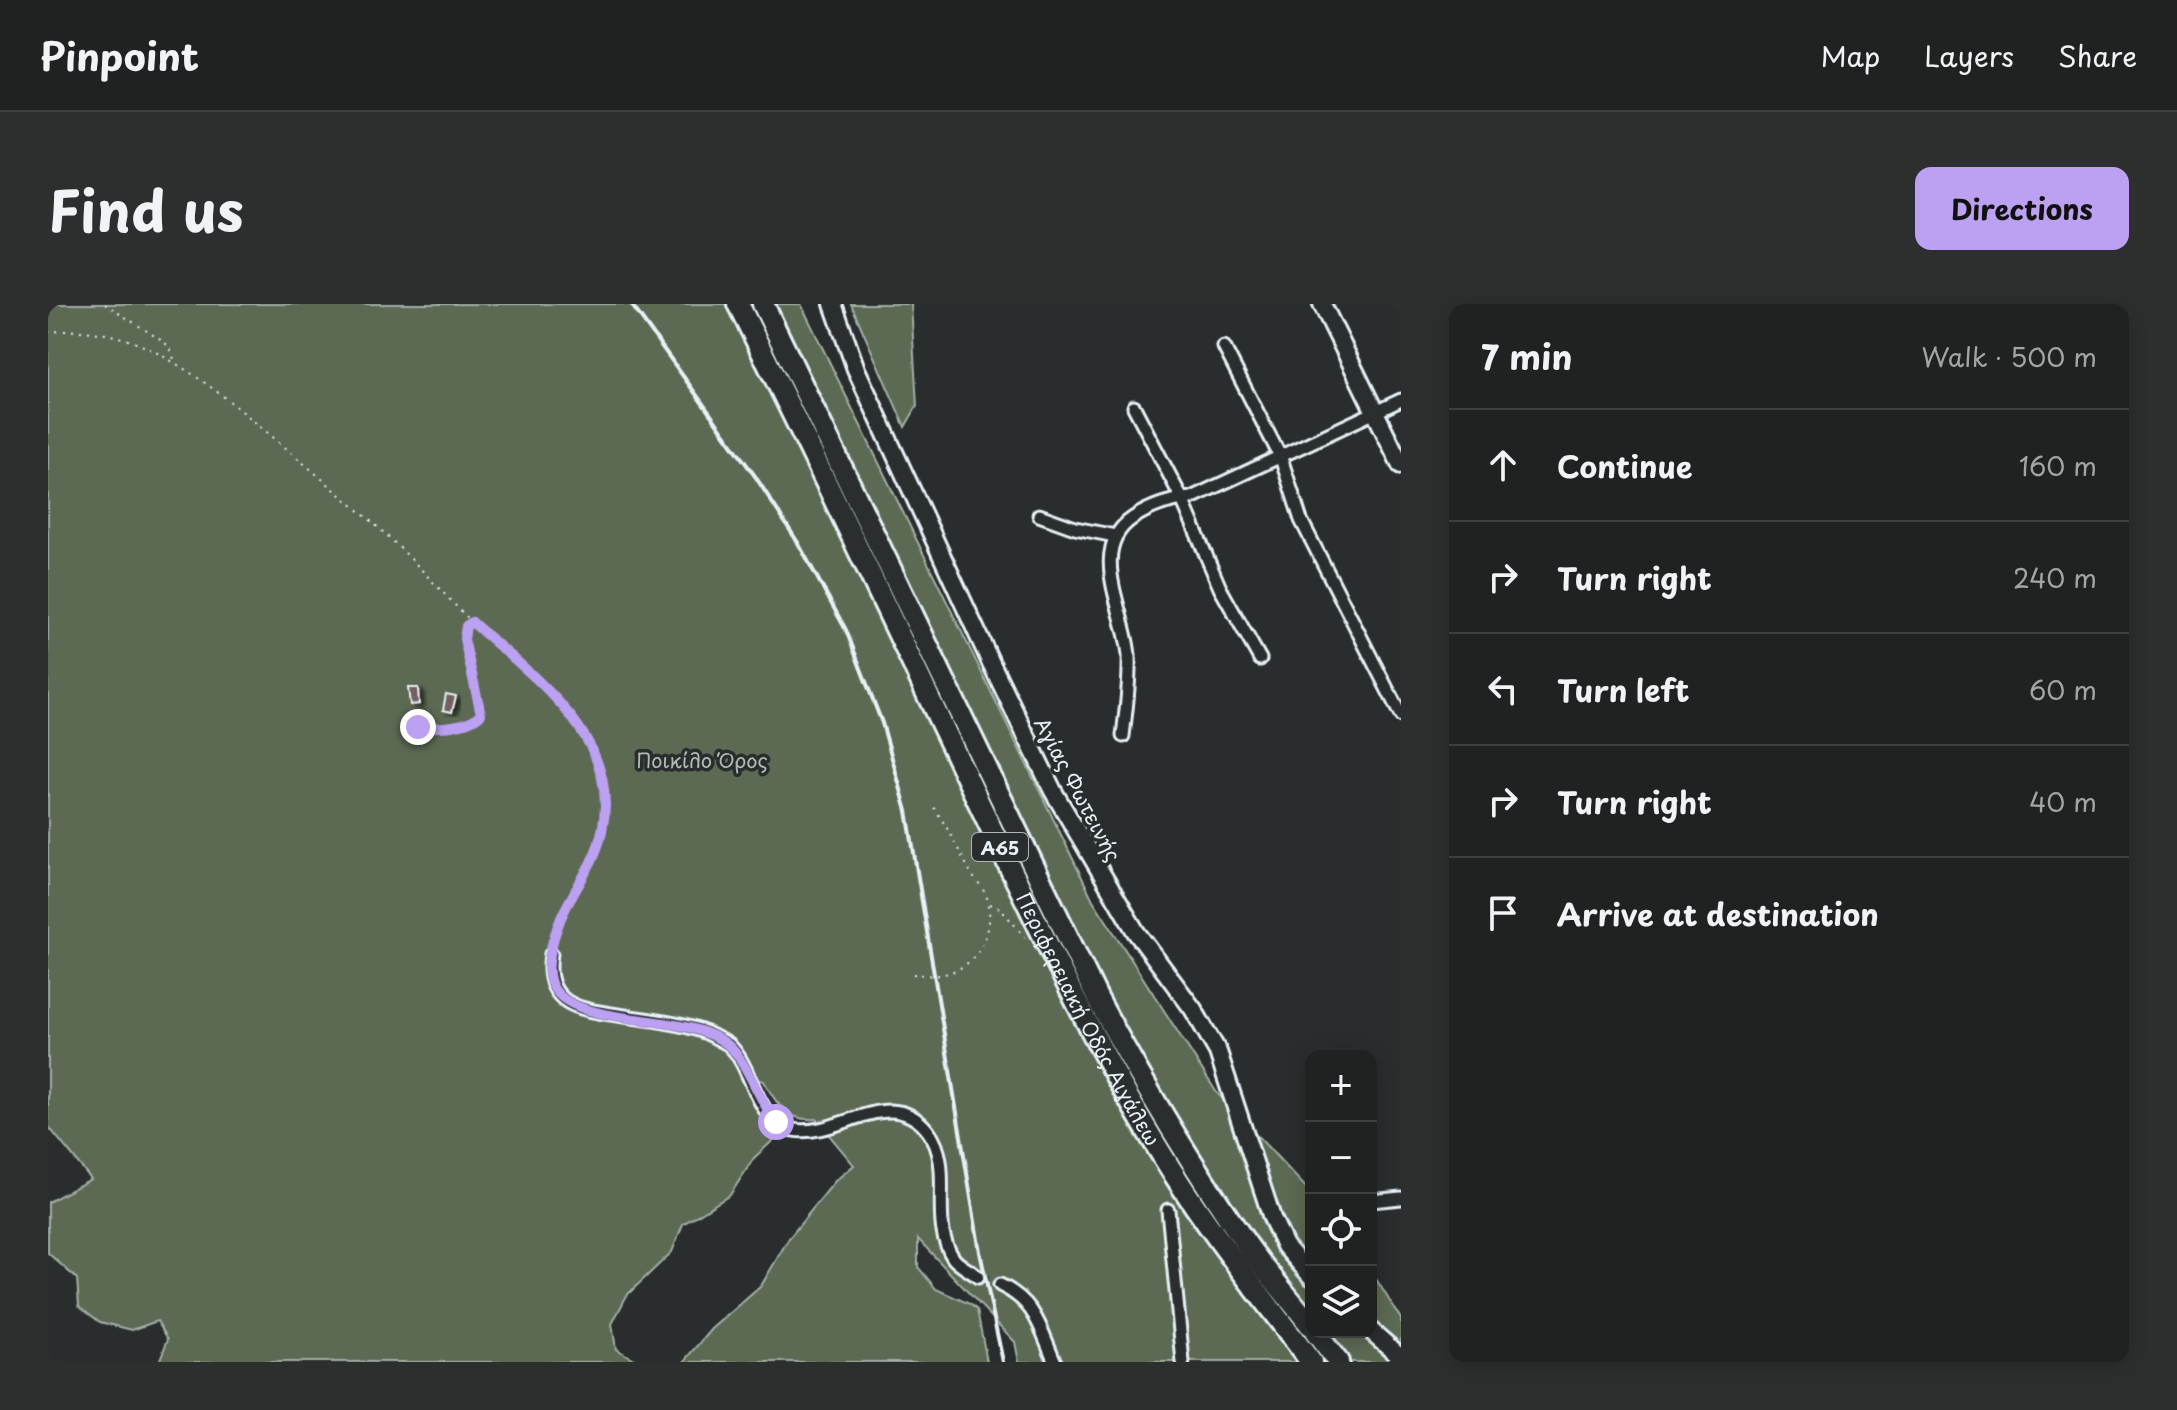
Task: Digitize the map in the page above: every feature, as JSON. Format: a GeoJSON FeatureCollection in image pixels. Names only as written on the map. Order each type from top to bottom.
{"type":"FeatureCollection","features":[{"type":"Feature","properties":{"kind":"highway","name":"Περιφερειακή Οδός Αιγάλεω"},"geometry":{"type":"LineString","coordinates":[[738,304],[1046,940],[1110,1065],[1172,1171],[1232,1259],[1311,1362]]}},
{"type":"Feature","properties":{"kind":"highway","name":"Περιφερειακή Οδός Αιγάλεω"},"geometry":{"type":"LineString","coordinates":[[763,304],[1113,1027],[1161,1114],[1210,1192],[1249,1248],[1305,1318]]}},
{"type":"Feature","properties":{"kind":"highway"},"geometry":{"type":"LineString","coordinates":[[1320,1338],[1338,1362]]}},
{"type":"Feature","properties":{"kind":"street","name":"Αγίας Φωτεινής"},"geometry":{"type":"LineString","coordinates":[[833,304],[856,369],[1053,791],[1136,932],[1193,1009],[1218,1052],[1272,1218],[1285,1246],[1305,1269]]}},
{"type":"Feature","properties":{"kind":"street"},"geometry":{"type":"LineString","coordinates":[[1322,304],[1401,465]]}},
{"type":"Feature","properties":{"kind":"street"},"geometry":{"type":"LineString","coordinates":[[1224,347],[1281,458],[1301,520],[1401,716]]}},
{"type":"Feature","properties":{"kind":"street"},"geometry":{"type":"LineString","coordinates":[[1123,736],[1129,656],[1111,572],[1110,551],[1115,536],[1127,522],[1146,509],[1191,498],[1401,400]]}},
{"type":"Feature","properties":{"kind":"street"},"geometry":{"type":"LineString","coordinates":[[1134,407],[1182,499],[1220,588],[1260,659]]}},
{"type":"Feature","properties":{"kind":"street"},"geometry":{"type":"LineString","coordinates":[[1039,515],[1075,528],[1115,536]]}},
{"type":"Feature","properties":{"kind":"street"},"geometry":{"type":"LineString","coordinates":[[551,954],[551,982],[559,995],[571,1005],[590,1012],[632,1017],[709,1034],[729,1045],[768,1113],[789,1129],[818,1131],[892,1110],[910,1114],[929,1133],[941,1161],[943,1238],[955,1261],[978,1277]]}},
{"type":"Feature","properties":{"kind":"street"},"geometry":{"type":"LineString","coordinates":[[1377,1200],[1401,1198]]}},
{"type":"Feature","properties":{"kind":"street"},"geometry":{"type":"LineString","coordinates":[[1168,1210],[1183,1362]]}},
{"type":"Feature","properties":{"kind":"street"},"geometry":{"type":"LineString","coordinates":[[1000,1285],[1018,1293],[1030,1305],[1055,1362]]}},
{"type":"Feature","properties":{"kind":"street"},"geometry":{"type":"LineString","coordinates":[[1377,1336],[1401,1357]]}},
{"type":"Feature","properties":{"kind":"path"},"geometry":{"type":"LineString","coordinates":[[105,304],[164,342],[170,348],[175,364]]}},
{"type":"Feature","properties":{"kind":"path"},"geometry":{"type":"LineString","coordinates":[[48,332],[96,331],[119,336],[205,381],[370,518],[472,622],[562,704],[581,728],[595,757],[605,810],[603,831],[595,855],[556,930],[551,954]]}},
{"type":"Feature","properties":{"kind":"path"},"geometry":{"type":"LineString","coordinates":[[418,727],[465,723],[481,714],[464,639],[466,626],[472,622]]}},
{"type":"Feature","properties":{"kind":"path"},"geometry":{"type":"LineString","coordinates":[[913,974],[955,971],[975,956],[987,935],[988,904],[983,889],[934,808]]}},
{"type":"Feature","properties":{"kind":"path"},"geometry":{"type":"LineString","coordinates":[[988,904],[1000,908],[1031,942],[1036,944],[1046,940]]}},
{"type":"Feature","properties":{"kind":"green space","name":"Ποικίλο Όρος"},"geometry":{"type":"Polygon","coordinates":[[[48,304],[801,304],[1093,900],[1217,1093],[1305,1187],[1305,1338],[1377,1338],[1377,1281],[1401,1319],[1401,1362],[1019,1362],[1015,1342],[918,1239],[918,1267],[936,1289],[977,1310],[987,1362],[684,1362],[712,1329],[761,1286],[789,1238],[835,1181],[854,1165],[816,1119],[798,1118],[790,1114],[778,1104],[764,1081],[743,1075],[760,1111],[781,1133],[754,1158],[730,1195],[683,1224],[672,1252],[627,1295],[612,1324],[616,1349],[639,1362],[159,1362],[168,1339],[157,1321],[132,1330],[100,1322],[79,1306],[77,1279],[48,1253],[48,1202],[91,1179],[48,1126],[48,304]]]}},
{"type":"Feature","properties":{"kind":"green space"},"geometry":{"type":"Polygon","coordinates":[[[851,304],[911,304],[917,406],[905,427],[851,304]]]}},
{"type":"Feature","properties":{"kind":"building"},"geometry":{"type":"Polygon","coordinates":[[[408,688],[418,688],[419,704],[410,705],[408,688]]]}},
{"type":"Feature","properties":{"kind":"building"},"geometry":{"type":"Polygon","coordinates":[[[446,694],[456,696],[452,712],[443,710],[446,694]]]}},
{"type":"Feature","properties":{"kind":"tunnel"},"geometry":{"type":"LineString","coordinates":[[978,1277],[1000,1285]]}},
{"type":"Feature","properties":{"kind":"railway"},"geometry":{"type":"LineString","coordinates":[[631,304],[755,476],[797,541],[846,630],[882,723],[907,811],[980,1252],[1003,1362]]}},
{"type":"Feature","properties":{"kind":"route"},"geometry":{"type":"LineString","coordinates":[[418,727],[465,723],[481,714],[464,639],[466,626],[472,622],[562,704],[581,728],[595,757],[605,810],[603,831],[595,855],[556,930],[549,970],[551,982],[559,995],[571,1005],[590,1012],[674,1025],[709,1034],[729,1045],[759,1099],[776,1122]]}}]}
